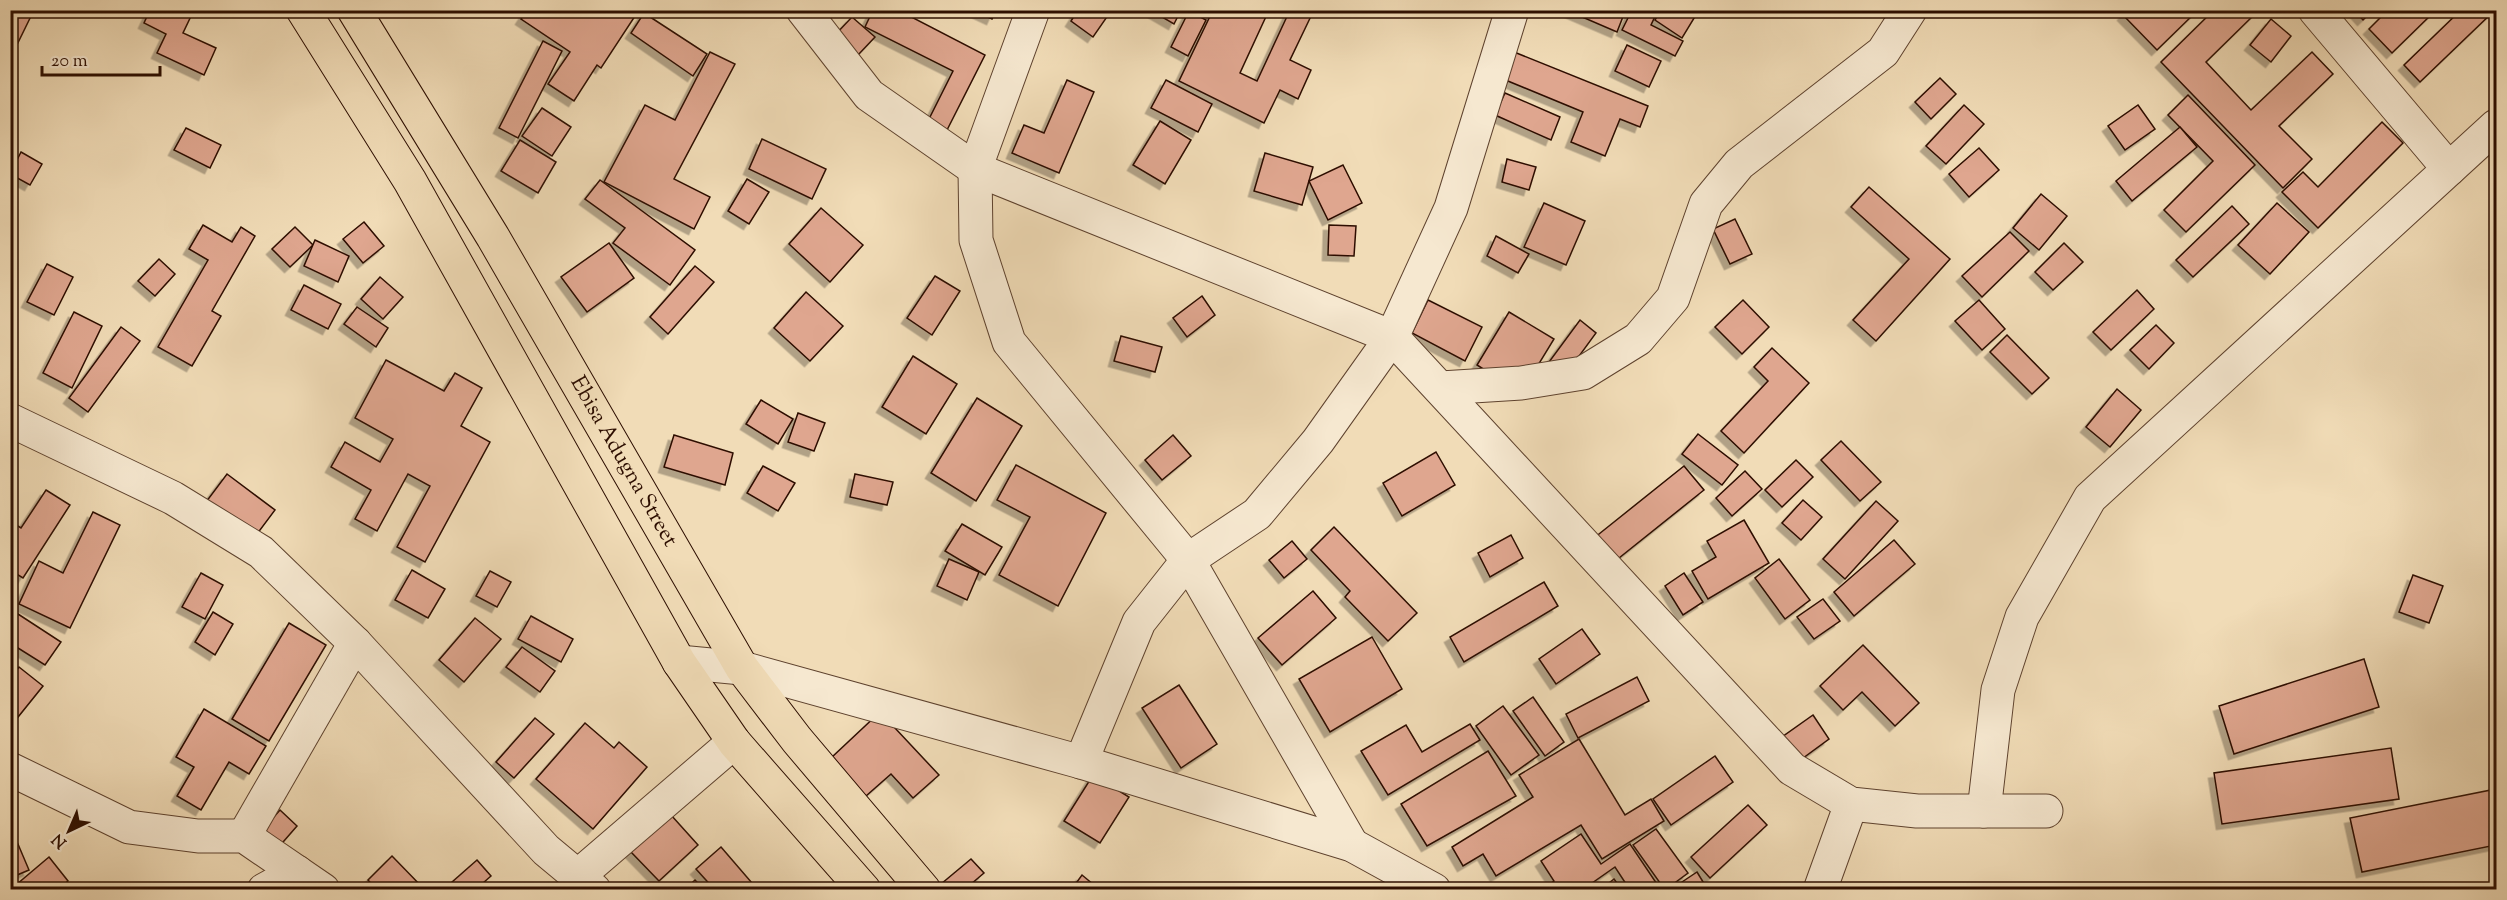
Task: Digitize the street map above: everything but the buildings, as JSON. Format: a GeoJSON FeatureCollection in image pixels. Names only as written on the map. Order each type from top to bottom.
{"type":"FeatureCollection","features":[{"type":"Feature","properties":{"kind":"main road"},"geometry":{"type":"LineString","coordinates":[[303,10],[410,181],[679,662],[734,742],[864,890]]}},
{"type":"Feature","properties":{"kind":"main road","name":"Ebisa Adugna Street"},"geometry":{"type":"LineString","coordinates":[[354,10],[493,237],[742,668],[797,740],[924,890]]}},
{"type":"Feature","properties":{"kind":"street"},"geometry":{"type":"LineString","coordinates":[[803,10],[869,95],[975,169],[1392,337],[1792,769],[1851,804],[1917,811],[2046,811]]}},
{"type":"Feature","properties":{"kind":"street"},"geometry":{"type":"LineString","coordinates":[[1033,10],[975,169],[976,240],[1009,342],[1188,560],[1353,845]]}},
{"type":"Feature","properties":{"kind":"street"},"geometry":{"type":"LineString","coordinates":[[1081,762],[1139,622],[1188,560],[1257,514],[1318,441],[1392,337],[1451,208],[1512,10]]}},
{"type":"Feature","properties":{"kind":"street"},"geometry":{"type":"LineString","coordinates":[[1441,388],[1521,383],[1583,373],[1638,339],[1673,298],[1706,204],[1739,164],[1883,52],[1910,10]]}},
{"type":"Feature","properties":{"kind":"street"},"geometry":{"type":"LineString","coordinates":[[2314,10],[2449,169]]}},
{"type":"Feature","properties":{"kind":"street"},"geometry":{"type":"LineString","coordinates":[[1984,811],[1998,690],[2022,617],[2090,498],[2496,126]]}},
{"type":"Feature","properties":{"kind":"street"},"geometry":{"type":"LineString","coordinates":[[10,420],[173,498],[261,552],[355,643],[546,850],[586,883],[734,742]]}},
{"type":"Feature","properties":{"kind":"street"},"geometry":{"type":"LineString","coordinates":[[244,836],[355,643]]}},
{"type":"Feature","properties":{"kind":"street"},"geometry":{"type":"LineString","coordinates":[[679,662],[742,668],[1081,762],[1353,845],[1434,890]]}},
{"type":"Feature","properties":{"kind":"street"},"geometry":{"type":"LineString","coordinates":[[10,769],[129,827],[198,836],[244,836],[310,881]]}},
{"type":"Feature","properties":{"kind":"street"},"geometry":{"type":"LineString","coordinates":[[1820,890],[1851,804]]}},
{"type":"Feature","properties":{"kind":"street"},"geometry":{"type":"LineString","coordinates":[[264,890],[310,881]]}}]}
